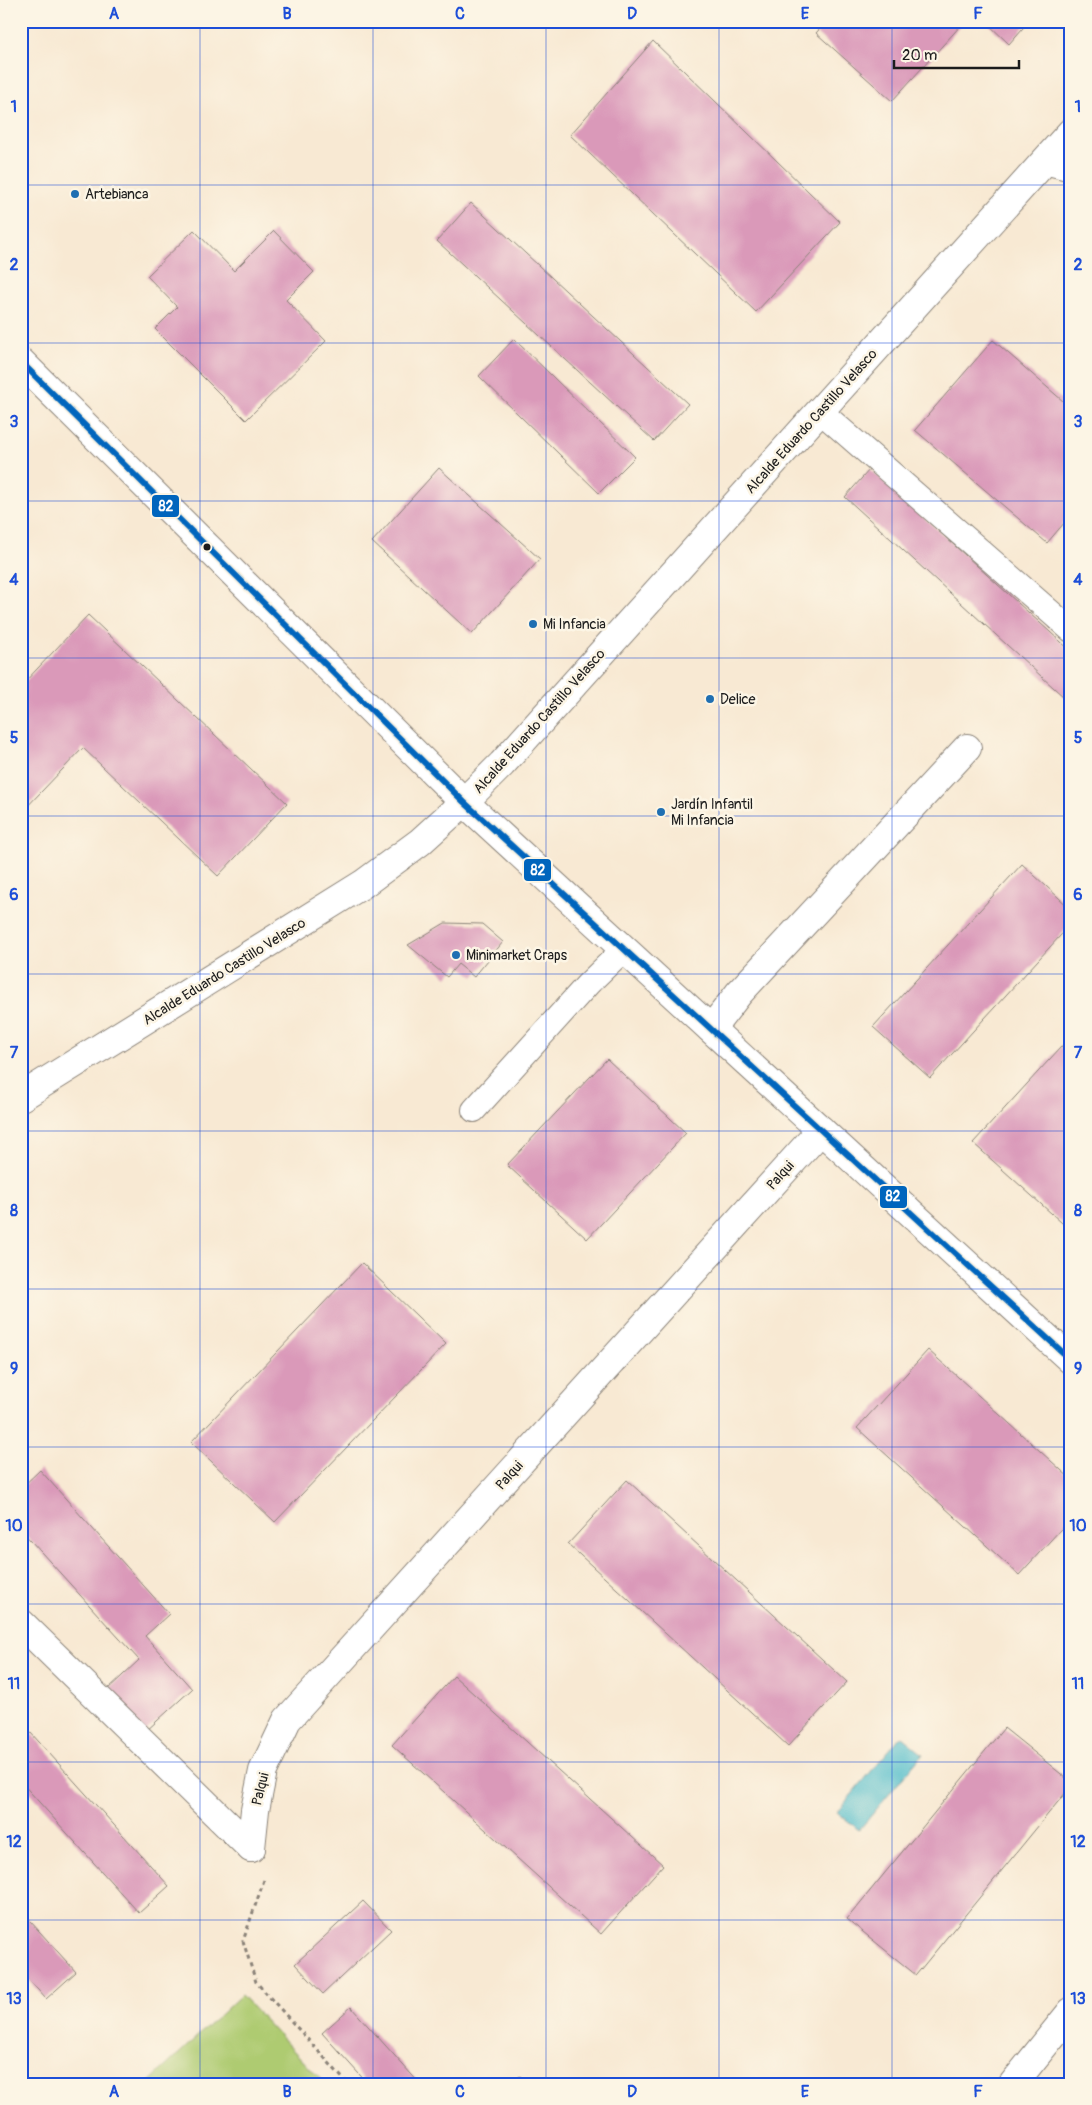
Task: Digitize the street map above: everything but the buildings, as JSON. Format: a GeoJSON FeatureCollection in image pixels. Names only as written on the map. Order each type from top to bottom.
{"type":"FeatureCollection","features":[{"type":"Feature","properties":{"kind":"street","name":"Alcalde Eduardo Castillo Velasco"},"geometry":{"type":"LineString","coordinates":[[21,1097],[363,884],[420,842],[464,802],[502,764],[1071,132]]}},
{"type":"Feature","properties":{"kind":"street"},"geometry":{"type":"LineString","coordinates":[[21,362],[464,802],[1071,1360]]}},
{"type":"Feature","properties":{"kind":"street"},"geometry":{"type":"LineString","coordinates":[[711,1029],[739,993],[967,748]]}},
{"type":"Feature","properties":{"kind":"street","name":"Palqui"},"geometry":{"type":"LineString","coordinates":[[251,1848],[255,1810],[263,1771],[287,1720],[820,1130]]}},
{"type":"Feature","properties":{"kind":"street"},"geometry":{"type":"LineString","coordinates":[[21,1622],[251,1848]]}},
{"type":"Feature","properties":{"kind":"street"},"geometry":{"type":"LineString","coordinates":[[1013,2084],[1071,2012]]}},
{"type":"Feature","properties":{"kind":"lane"},"geometry":{"type":"LineString","coordinates":[[1044,162],[1071,169]]}},
{"type":"Feature","properties":{"kind":"lane"},"geometry":{"type":"LineString","coordinates":[[820,411],[1071,630]]}},
{"type":"Feature","properties":{"kind":"lane"},"geometry":{"type":"LineString","coordinates":[[474,1110],[588,984],[624,949]]}},
{"type":"Feature","properties":{"kind":"path"},"geometry":{"type":"LineString","coordinates":[[251,1848],[266,1874],[243,1941],[256,1982],[348,2084]]}},
{"type":"Feature","properties":{"kind":"green space"},"geometry":{"type":"Polygon","coordinates":[[[241,1995],[325,2084],[147,2084],[241,1995]]]}},
{"type":"Feature","properties":{"kind":"water"},"geometry":{"type":"Polygon","coordinates":[[[901,1736],[923,1754],[859,1830],[837,1812],[901,1736]]]}},
{"type":"Feature","properties":{"kind":"transit line","name":"82"},"geometry":{"type":"LineString","coordinates":[[21,362],[464,802],[1071,1360]]}},
{"type":"Feature","properties":{"kind":"place","name":"Artebianca"},"geometry":{"type":"Point","coordinates":[75,194]}},
{"type":"Feature","properties":{"kind":"place","name":"Mi Infancia"},"geometry":{"type":"Point","coordinates":[533,624]}},
{"type":"Feature","properties":{"kind":"place","name":"Delice"},"geometry":{"type":"Point","coordinates":[710,699]}},
{"type":"Feature","properties":{"kind":"place","name":"Jardín Infantil Mi Infancia"},"geometry":{"type":"Point","coordinates":[661,812]}},
{"type":"Feature","properties":{"kind":"place","name":"Minimarket Craps"},"geometry":{"type":"Point","coordinates":[456,955]}}]}
